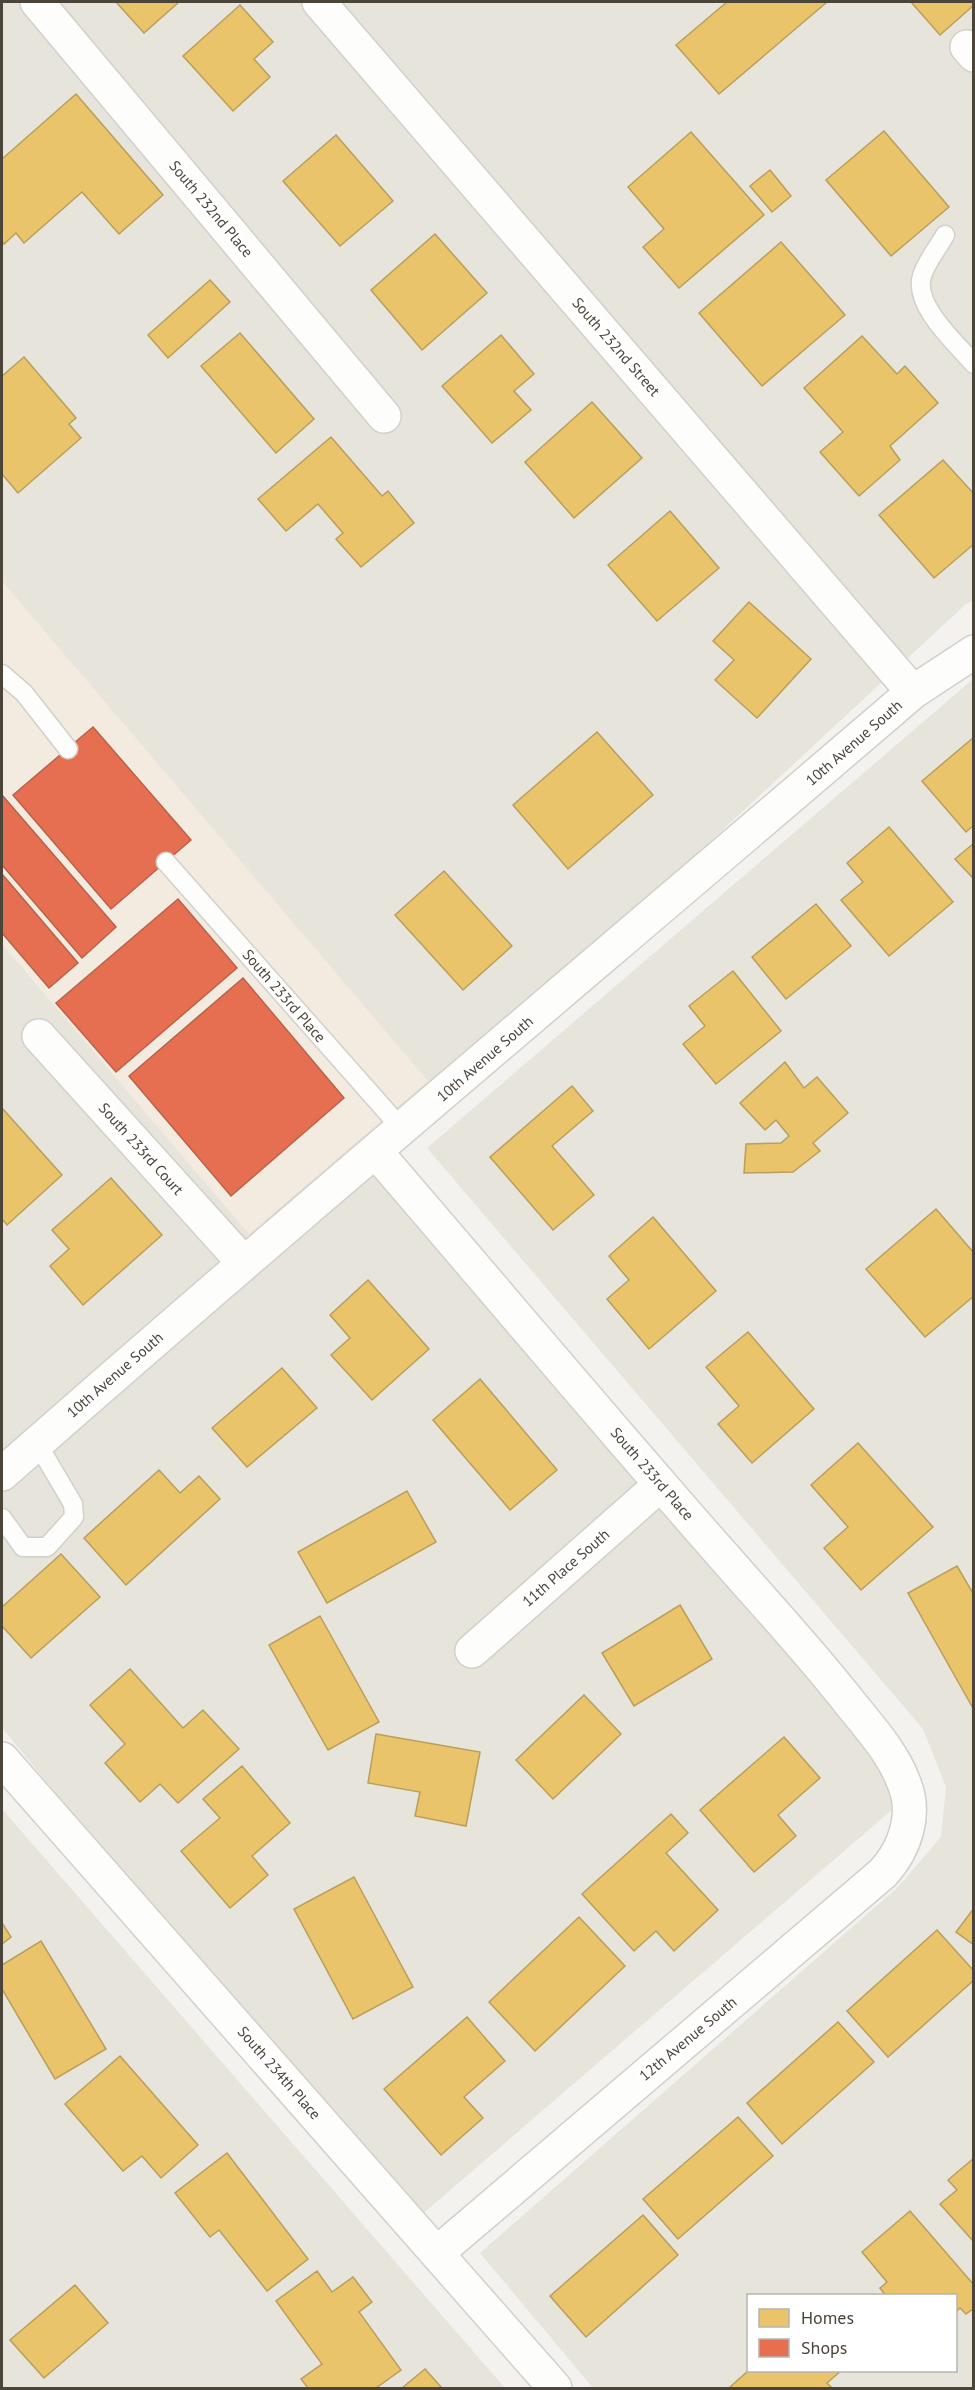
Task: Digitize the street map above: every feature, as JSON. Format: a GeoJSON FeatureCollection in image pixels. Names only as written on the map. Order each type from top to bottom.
{"type":"FeatureCollection","features":[{"type":"Feature","properties":{"kind":"street","name":"South 232nd Place"},"geometry":{"type":"LineString","coordinates":[[37,2],[384,416]]}},
{"type":"Feature","properties":{"kind":"street","name":"South 232nd Street"},"geometry":{"type":"LineString","coordinates":[[319,2],[913,692]]}},
{"type":"Feature","properties":{"kind":"street","name":"10th Avenue South"},"geometry":{"type":"LineString","coordinates":[[2,1474],[243,1262],[376,1152],[913,692],[974,652]]}},
{"type":"Feature","properties":{"kind":"street","name":"South 233rd Court"},"geometry":{"type":"LineString","coordinates":[[39,1036],[243,1262]]}},
{"type":"Feature","properties":{"kind":"street","name":"South 233rd Place"},"geometry":{"type":"LineString","coordinates":[[376,1152],[660,1485],[834,1682],[874,1733],[904,1782],[909,1807]]}},
{"type":"Feature","properties":{"kind":"street","name":"11th Place South"},"geometry":{"type":"LineString","coordinates":[[472,1651],[660,1485]]}},
{"type":"Feature","properties":{"kind":"street","name":"South 234th Place"},"geometry":{"type":"LineString","coordinates":[[2,1759],[555,2388]]}},
{"type":"Feature","properties":{"kind":"street","name":"12th Avenue South"},"geometry":{"type":"LineString","coordinates":[[437,2253],[883,1873],[892,1863],[902,1844],[908,1826],[909,1807]]}},
{"type":"Feature","properties":{"kind":"lane"},"geometry":{"type":"LineString","coordinates":[[945,235],[922,275],[920,294],[928,310],[974,364]]}},
{"type":"Feature","properties":{"kind":"lane"},"geometry":{"type":"LineString","coordinates":[[2,674],[24,693],[68,749]]}},
{"type":"Feature","properties":{"kind":"lane","name":"South 233rd Place"},"geometry":{"type":"LineString","coordinates":[[166,862],[402,1129]]}},
{"type":"Feature","properties":{"kind":"lane"},"geometry":{"type":"LineString","coordinates":[[2,1518],[23,1547],[47,1547],[74,1517],[73,1504],[37,1443]]}},
{"type":"Feature","properties":{"kind":"shaded area"},"geometry":{"type":"Polygon","coordinates":[[[2,2],[973,2],[973,600],[966,604],[376,1152],[908,1796],[412,2223],[2,1728],[2,2]]]}},
{"type":"Feature","properties":{"kind":"shaded area"},"geometry":{"type":"Polygon","coordinates":[[[2,581],[428,1081],[249,1234],[2,944],[2,581]]]}},
{"type":"Feature","properties":{"kind":"shaded area"},"geometry":{"type":"Polygon","coordinates":[[[973,679],[973,2388],[593,2388],[480,2253],[898,1887],[941,1837],[946,1787],[923,1729],[427,1148],[973,679]]]}},
{"type":"Feature","properties":{"kind":"shaded area"},"geometry":{"type":"Polygon","coordinates":[[[2,1809],[505,2388],[2,2388],[2,1809]]]}},
{"type":"Feature","properties":{"kind":"building: Homes"},"geometry":{"type":"Polygon","coordinates":[[[116,2],[179,2],[144,33],[116,2]]]}},
{"type":"Feature","properties":{"kind":"building: Homes"},"geometry":{"type":"Polygon","coordinates":[[[727,2],[827,2],[719,94],[676,45],[727,2]]]}},
{"type":"Feature","properties":{"kind":"building: Homes"},"geometry":{"type":"Polygon","coordinates":[[[911,2],[974,2],[974,5],[940,35],[911,2]]]}},
{"type":"Feature","properties":{"kind":"building: Homes"},"geometry":{"type":"Polygon","coordinates":[[[240,5],[273,42],[254,59],[270,77],[233,111],[183,56],[240,5]]]}},
{"type":"Feature","properties":{"kind":"building: Homes"},"geometry":{"type":"Polygon","coordinates":[[[76,94],[163,195],[119,234],[82,192],[24,243],[16,233],[4,244],[2,241],[2,159],[76,94]]]}},
{"type":"Feature","properties":{"kind":"building: Homes"},"geometry":{"type":"Polygon","coordinates":[[[884,131],[949,207],[891,256],[826,180],[884,131]]]}},
{"type":"Feature","properties":{"kind":"building: Homes"},"geometry":{"type":"Polygon","coordinates":[[[691,132],[764,215],[679,288],[643,247],[664,229],[628,187],[691,132]]]}},
{"type":"Feature","properties":{"kind":"building: Homes"},"geometry":{"type":"Polygon","coordinates":[[[336,135],[393,201],[340,246],[283,181],[336,135]]]}},
{"type":"Feature","properties":{"kind":"building: Homes"},"geometry":{"type":"Polygon","coordinates":[[[770,170],[791,196],[772,212],[750,186],[770,170]]]}},
{"type":"Feature","properties":{"kind":"building: Homes"},"geometry":{"type":"Polygon","coordinates":[[[435,234],[487,293],[422,350],[371,290],[435,234]]]}},
{"type":"Feature","properties":{"kind":"building: Homes"},"geometry":{"type":"Polygon","coordinates":[[[781,242],[845,315],[762,386],[699,313],[781,242]]]}},
{"type":"Feature","properties":{"kind":"building: Homes"},"geometry":{"type":"Polygon","coordinates":[[[210,280],[230,302],[168,358],[148,335],[210,280]]]}},
{"type":"Feature","properties":{"kind":"building: Homes"},"geometry":{"type":"Polygon","coordinates":[[[240,333],[314,419],[276,453],[201,366],[240,333]]]}},
{"type":"Feature","properties":{"kind":"building: Homes"},"geometry":{"type":"Polygon","coordinates":[[[501,335],[534,374],[514,391],[531,410],[492,443],[442,386],[501,335]]]}},
{"type":"Feature","properties":{"kind":"building: Homes"},"geometry":{"type":"Polygon","coordinates":[[[862,336],[897,374],[905,366],[938,403],[890,446],[900,460],[859,496],[820,452],[843,432],[804,388],[862,336]]]}},
{"type":"Feature","properties":{"kind":"building: Homes"},"geometry":{"type":"Polygon","coordinates":[[[24,357],[76,418],[69,424],[81,438],[18,493],[2,474],[2,376],[24,357]]]}},
{"type":"Feature","properties":{"kind":"building: Homes"},"geometry":{"type":"Polygon","coordinates":[[[592,402],[642,458],[574,518],[525,462],[592,402]]]}},
{"type":"Feature","properties":{"kind":"building: Homes"},"geometry":{"type":"Polygon","coordinates":[[[331,437],[382,496],[388,491],[414,523],[361,567],[336,539],[343,533],[318,504],[286,531],[258,499],[331,437]]]}},
{"type":"Feature","properties":{"kind":"building: Homes"},"geometry":{"type":"Polygon","coordinates":[[[943,460],[974,494],[974,544],[934,578],[879,515],[943,460]]]}},
{"type":"Feature","properties":{"kind":"building: Homes"},"geometry":{"type":"Polygon","coordinates":[[[670,511],[719,568],[657,621],[608,565],[670,511]]]}},
{"type":"Feature","properties":{"kind":"building: Homes"},"geometry":{"type":"Polygon","coordinates":[[[749,602],[811,659],[757,718],[715,680],[734,660],[713,641],[749,602]]]}},
{"type":"Feature","properties":{"kind":"building: Homes"},"geometry":{"type":"Polygon","coordinates":[[[597,732],[653,795],[568,869],[513,805],[597,732]]]}},
{"type":"Feature","properties":{"kind":"building: Homes"},"geometry":{"type":"Polygon","coordinates":[[[974,737],[974,825],[966,832],[922,781],[974,737]]]}},
{"type":"Feature","properties":{"kind":"building: Homes"},"geometry":{"type":"Polygon","coordinates":[[[889,827],[953,902],[889,956],[841,900],[863,882],[847,863],[889,827]]]}},
{"type":"Feature","properties":{"kind":"building: Homes"},"geometry":{"type":"Polygon","coordinates":[[[974,843],[974,879],[955,859],[974,843]]]}},
{"type":"Feature","properties":{"kind":"building: Homes"},"geometry":{"type":"Polygon","coordinates":[[[444,871],[512,946],[463,990],[395,915],[444,871]]]}},
{"type":"Feature","properties":{"kind":"building: Homes"},"geometry":{"type":"Polygon","coordinates":[[[816,904],[851,946],[786,999],[752,957],[816,904]]]}},
{"type":"Feature","properties":{"kind":"building: Homes"},"geometry":{"type":"Polygon","coordinates":[[[733,971],[781,1031],[716,1084],[683,1044],[705,1026],[689,1006],[733,971]]]}},
{"type":"Feature","properties":{"kind":"building: Homes"},"geometry":{"type":"Polygon","coordinates":[[[785,1062],[804,1088],[817,1077],[848,1113],[813,1143],[820,1151],[793,1172],[744,1173],[746,1144],[781,1143],[789,1136],[776,1120],[765,1130],[740,1103],[785,1062]]]}},
{"type":"Feature","properties":{"kind":"building: Homes"},"geometry":{"type":"Polygon","coordinates":[[[572,1086],[593,1111],[552,1146],[594,1195],[553,1230],[490,1157],[572,1086]]]}},
{"type":"Feature","properties":{"kind":"building: Homes"},"geometry":{"type":"Polygon","coordinates":[[[2,1108],[62,1175],[7,1225],[2,1219],[2,1108]]]}},
{"type":"Feature","properties":{"kind":"building: Homes"},"geometry":{"type":"Polygon","coordinates":[[[111,1178],[162,1235],[83,1305],[50,1266],[69,1249],[52,1230],[111,1178]]]}},
{"type":"Feature","properties":{"kind":"building: Homes"},"geometry":{"type":"Polygon","coordinates":[[[936,1209],[974,1253],[974,1296],[925,1337],[866,1269],[936,1209]]]}},
{"type":"Feature","properties":{"kind":"building: Homes"},"geometry":{"type":"Polygon","coordinates":[[[653,1217],[716,1291],[649,1349],[607,1299],[629,1280],[609,1256],[653,1217]]]}},
{"type":"Feature","properties":{"kind":"building: Homes"},"geometry":{"type":"Polygon","coordinates":[[[368,1280],[429,1349],[372,1400],[331,1355],[350,1338],[330,1315],[368,1280]]]}},
{"type":"Feature","properties":{"kind":"building: Homes"},"geometry":{"type":"Polygon","coordinates":[[[748,1332],[814,1409],[752,1463],[718,1424],[739,1406],[706,1367],[748,1332]]]}},
{"type":"Feature","properties":{"kind":"building: Homes"},"geometry":{"type":"Polygon","coordinates":[[[282,1368],[317,1408],[247,1467],[212,1428],[282,1368]]]}},
{"type":"Feature","properties":{"kind":"building: Homes"},"geometry":{"type":"Polygon","coordinates":[[[480,1379],[557,1470],[510,1510],[433,1420],[480,1379]]]}},
{"type":"Feature","properties":{"kind":"building: Homes"},"geometry":{"type":"Polygon","coordinates":[[[858,1443],[933,1527],[861,1590],[824,1548],[848,1527],[811,1485],[858,1443]]]}},
{"type":"Feature","properties":{"kind":"building: Homes"},"geometry":{"type":"Polygon","coordinates":[[[159,1470],[180,1493],[199,1476],[220,1499],[126,1585],[84,1538],[159,1470]]]}},
{"type":"Feature","properties":{"kind":"building: Homes"},"geometry":{"type":"Polygon","coordinates":[[[407,1491],[436,1542],[327,1603],[298,1552],[407,1491]]]}},
{"type":"Feature","properties":{"kind":"building: Homes"},"geometry":{"type":"Polygon","coordinates":[[[61,1554],[100,1597],[31,1658],[2,1626],[2,1607],[61,1554]]]}},
{"type":"Feature","properties":{"kind":"building: Homes"},"geometry":{"type":"Polygon","coordinates":[[[957,1566],[974,1595],[974,1710],[908,1593],[957,1566]]]}},
{"type":"Feature","properties":{"kind":"building: Homes"},"geometry":{"type":"Polygon","coordinates":[[[680,1605],[712,1659],[634,1706],[602,1653],[680,1605]]]}},
{"type":"Feature","properties":{"kind":"building: Homes"},"geometry":{"type":"Polygon","coordinates":[[[320,1616],[379,1722],[328,1750],[269,1645],[320,1616]]]}},
{"type":"Feature","properties":{"kind":"building: Homes"},"geometry":{"type":"Polygon","coordinates":[[[130,1669],[183,1728],[203,1710],[239,1749],[178,1803],[160,1784],[140,1802],[105,1763],[125,1744],[90,1705],[130,1669]]]}},
{"type":"Feature","properties":{"kind":"building: Homes"},"geometry":{"type":"Polygon","coordinates":[[[584,1695],[621,1734],[553,1799],[516,1760],[584,1695]]]}},
{"type":"Feature","properties":{"kind":"building: Homes"},"geometry":{"type":"Polygon","coordinates":[[[376,1734],[480,1752],[466,1826],[415,1816],[420,1792],[368,1783],[376,1734]]]}},
{"type":"Feature","properties":{"kind":"building: Homes"},"geometry":{"type":"Polygon","coordinates":[[[784,1737],[820,1778],[778,1815],[796,1836],[754,1872],[700,1810],[784,1737]]]}},
{"type":"Feature","properties":{"kind":"building: Homes"},"geometry":{"type":"Polygon","coordinates":[[[242,1766],[290,1823],[252,1856],[268,1875],[230,1908],[181,1851],[220,1818],[203,1799],[242,1766]]]}},
{"type":"Feature","properties":{"kind":"building: Homes"},"geometry":{"type":"Polygon","coordinates":[[[671,1814],[688,1833],[666,1853],[718,1910],[674,1951],[656,1931],[634,1951],[582,1894],[671,1814]]]}},
{"type":"Feature","properties":{"kind":"building: Homes"},"geometry":{"type":"Polygon","coordinates":[[[354,1877],[413,1987],[353,2019],[294,1909],[354,1877]]]}},
{"type":"Feature","properties":{"kind":"building: Homes"},"geometry":{"type":"Polygon","coordinates":[[[974,1908],[974,1945],[956,1932],[974,1908]]]}},
{"type":"Feature","properties":{"kind":"building: Homes"},"geometry":{"type":"Polygon","coordinates":[[[579,1917],[625,1966],[535,2051],[489,2002],[579,1917]]]}},
{"type":"Feature","properties":{"kind":"building: Homes"},"geometry":{"type":"Polygon","coordinates":[[[2,1923],[11,1937],[2,1944],[2,1923]]]}},
{"type":"Feature","properties":{"kind":"building: Homes"},"geometry":{"type":"Polygon","coordinates":[[[937,1930],[974,1971],[974,1980],[888,2057],[847,2011],[937,1930]]]}},
{"type":"Feature","properties":{"kind":"building: Homes"},"geometry":{"type":"Polygon","coordinates":[[[41,1941],[106,2049],[55,2079],[2,1989],[2,1965],[41,1941]]]}},
{"type":"Feature","properties":{"kind":"building: Homes"},"geometry":{"type":"Polygon","coordinates":[[[467,2017],[505,2061],[464,2097],[483,2118],[441,2155],[384,2089],[467,2017]]]}},
{"type":"Feature","properties":{"kind":"building: Homes"},"geometry":{"type":"Polygon","coordinates":[[[838,2022],[874,2062],[782,2144],[747,2103],[838,2022]]]}},
{"type":"Feature","properties":{"kind":"building: Homes"},"geometry":{"type":"Polygon","coordinates":[[[120,2056],[198,2145],[161,2178],[142,2156],[123,2171],[65,2104],[120,2056]]]}},
{"type":"Feature","properties":{"kind":"building: Homes"},"geometry":{"type":"Polygon","coordinates":[[[738,2117],[773,2156],[678,2239],[643,2199],[738,2117]]]}},
{"type":"Feature","properties":{"kind":"building: Homes"},"geometry":{"type":"Polygon","coordinates":[[[227,2153],[308,2259],[267,2291],[219,2230],[210,2237],[175,2193],[227,2153]]]}},
{"type":"Feature","properties":{"kind":"building: Homes"},"geometry":{"type":"Polygon","coordinates":[[[974,2158],[974,2242],[940,2204],[957,2190],[948,2180],[974,2158]]]}},
{"type":"Feature","properties":{"kind":"building: Homes"},"geometry":{"type":"Polygon","coordinates":[[[910,2211],[974,2285],[974,2308],[966,2314],[960,2308],[957,2311],[957,2294],[884,2294],[880,2288],[887,2282],[862,2252],[910,2211]]]}},
{"type":"Feature","properties":{"kind":"building: Homes"},"geometry":{"type":"Polygon","coordinates":[[[643,2215],[678,2255],[586,2337],[550,2296],[643,2215]]]}},
{"type":"Feature","properties":{"kind":"building: Homes"},"geometry":{"type":"Polygon","coordinates":[[[317,2271],[332,2292],[353,2277],[372,2302],[359,2312],[401,2370],[376,2388],[308,2388],[301,2379],[322,2364],[276,2301],[317,2271]]]}},
{"type":"Feature","properties":{"kind":"building: Homes"},"geometry":{"type":"Polygon","coordinates":[[[75,2285],[108,2323],[44,2378],[10,2340],[75,2285]]]}},
{"type":"Feature","properties":{"kind":"building: Homes"},"geometry":{"type":"Polygon","coordinates":[[[425,2369],[442,2388],[402,2388],[425,2369]]]}},
{"type":"Feature","properties":{"kind":"building: Homes"},"geometry":{"type":"Polygon","coordinates":[[[747,2372],[840,2372],[827,2383],[832,2388],[729,2388],[747,2372]]]}},
{"type":"Feature","properties":{"kind":"building: Shops"},"geometry":{"type":"Polygon","coordinates":[[[93,727],[191,840],[111,909],[13,795],[93,727]]]}},
{"type":"Feature","properties":{"kind":"building: Shops"},"geometry":{"type":"Polygon","coordinates":[[[2,795],[116,927],[82,958],[2,865],[2,795]]]}},
{"type":"Feature","properties":{"kind":"building: Shops"},"geometry":{"type":"Polygon","coordinates":[[[2,874],[78,963],[49,988],[2,933],[2,874]]]}},
{"type":"Feature","properties":{"kind":"building: Shops"},"geometry":{"type":"Polygon","coordinates":[[[178,899],[237,968],[116,1072],[56,1003],[178,899]]]}},
{"type":"Feature","properties":{"kind":"building: Shops"},"geometry":{"type":"Polygon","coordinates":[[[243,978],[344,1098],[231,1196],[129,1076],[243,978]]]}}]}
